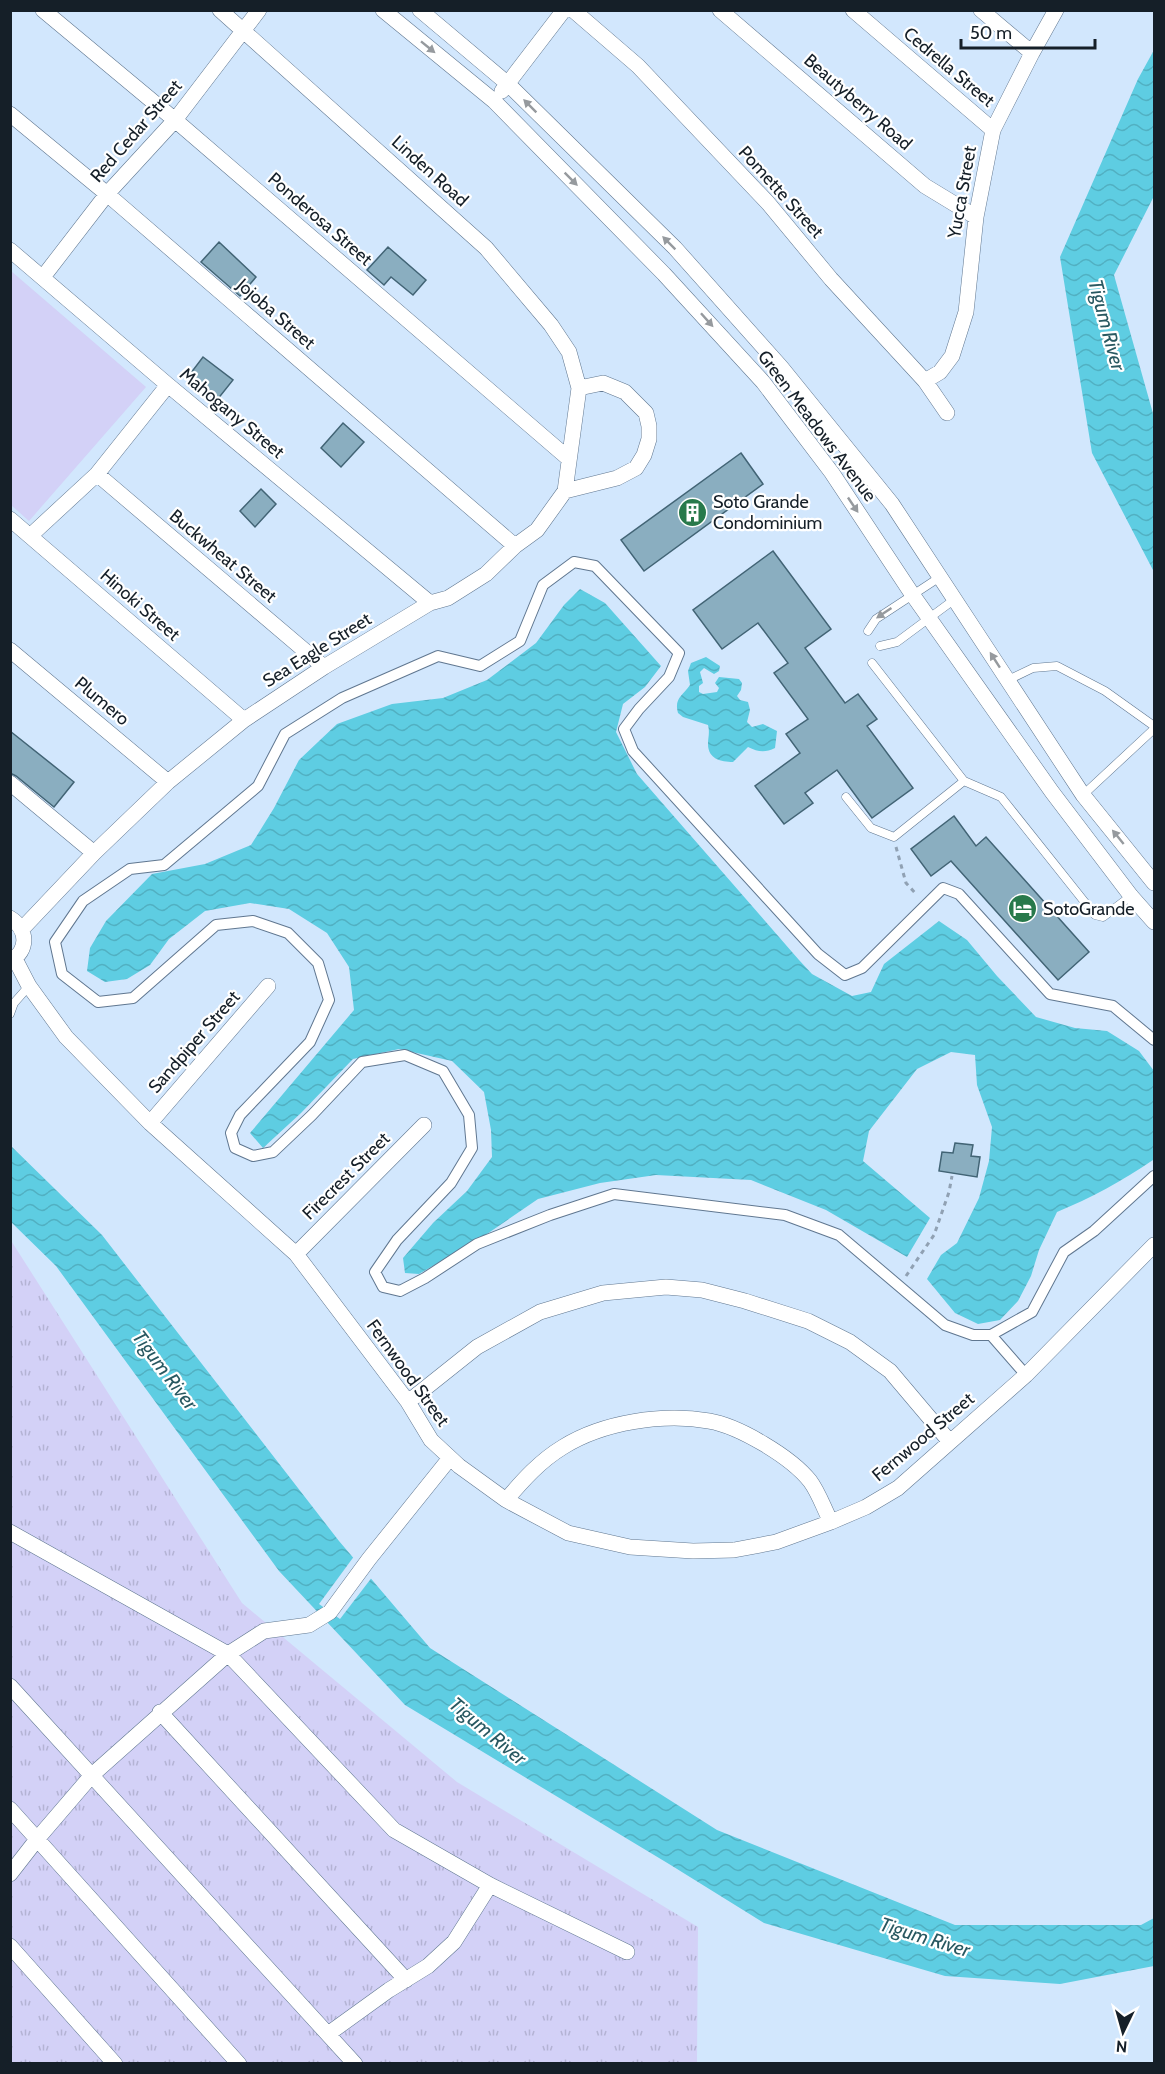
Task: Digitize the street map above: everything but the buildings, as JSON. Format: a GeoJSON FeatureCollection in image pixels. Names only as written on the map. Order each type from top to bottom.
{"type":"FeatureCollection","features":[{"type":"Feature","properties":{"kind":"street","name":"Ponderosa Street"},"geometry":{"type":"LineString","coordinates":[[43,10],[175,120],[569,459]]}},
{"type":"Feature","properties":{"kind":"street","name":"Linden Road"},"geometry":{"type":"LineString","coordinates":[[220,10],[486,248],[551,325],[569,352],[579,388]]}},
{"type":"Feature","properties":{"kind":"street","name":"Red Cedar Street"},"geometry":{"type":"LineString","coordinates":[[44,277],[107,194],[175,120],[259,10]]}},
{"type":"Feature","properties":{"kind":"street","name":"Green Meadows Avenue"},"geometry":{"type":"LineString","coordinates":[[383,10],[494,101],[664,274],[763,382],[832,473],[912,594],[1045,783],[1131,896],[1155,922]]}},
{"type":"Feature","properties":{"kind":"street","name":"Green Meadows Avenue"},"geometry":{"type":"LineString","coordinates":[[420,10],[508,84],[675,248],[781,367],[892,504],[1083,795],[1155,883]]}},
{"type":"Feature","properties":{"kind":"street"},"geometry":{"type":"LineString","coordinates":[[494,101],[564,10]]}},
{"type":"Feature","properties":{"kind":"street","name":"Pomette Street"},"geometry":{"type":"LineString","coordinates":[[573,10],[638,66],[768,203],[831,279],[925,381],[946,413]]}},
{"type":"Feature","properties":{"kind":"street","name":"Beautyberry Road"},"geometry":{"type":"LineString","coordinates":[[720,10],[925,186],[976,217]]}},
{"type":"Feature","properties":{"kind":"street","name":"Cedrella Street"},"geometry":{"type":"LineString","coordinates":[[853,10],[993,130]]}},
{"type":"Feature","properties":{"kind":"street"},"geometry":{"type":"LineString","coordinates":[[981,10],[1032,53]]}},
{"type":"Feature","properties":{"kind":"street","name":"Yucca Street"},"geometry":{"type":"LineString","coordinates":[[925,381],[940,372],[951,356],[966,312],[976,217],[993,130],[1056,10]]}},
{"type":"Feature","properties":{"kind":"street","name":"Jojoba Street"},"geometry":{"type":"LineString","coordinates":[[10,114],[107,194],[515,546]]}},
{"type":"Feature","properties":{"kind":"street","name":"Mahogany Street"},"geometry":{"type":"LineString","coordinates":[[10,250],[430,603]]}},
{"type":"Feature","properties":{"kind":"street"},"geometry":{"type":"LineString","coordinates":[[565,491],[617,478],[636,468],[644,455],[649,439],[646,413],[625,392],[603,383],[579,388]]}},
{"type":"Feature","properties":{"kind":"street"},"geometry":{"type":"LineString","coordinates":[[30,536],[97,474],[168,385]]}},
{"type":"Feature","properties":{"kind":"street","name":"Sea Eagle Street"},"geometry":{"type":"LineString","coordinates":[[16,924],[168,782],[244,720],[324,667],[430,603],[448,598],[486,574],[515,546],[537,530],[565,491],[579,388]]}},
{"type":"Feature","properties":{"kind":"street","name":"Buckwheat Street"},"geometry":{"type":"LineString","coordinates":[[97,474],[324,667]]}},
{"type":"Feature","properties":{"kind":"street","name":"Hinoki Street"},"geometry":{"type":"LineString","coordinates":[[10,519],[244,720]]}},
{"type":"Feature","properties":{"kind":"street"},"geometry":{"type":"LineString","coordinates":[[1155,1040],[1113,1006],[1050,994],[959,894],[943,888],[862,968],[845,975],[818,954],[633,751],[624,729],[669,677],[679,653],[595,566],[574,562],[543,585],[520,641],[480,666],[438,656],[342,698],[285,734],[258,786],[164,865],[130,869],[83,901],[55,942],[62,974],[98,1002],[133,999],[216,925],[253,921],[288,933],[318,963],[329,1000],[310,1042],[240,1115],[231,1133],[235,1148],[253,1156],[273,1152],[362,1062],[405,1055],[443,1071],[469,1115],[472,1148],[451,1184],[397,1240],[375,1272],[383,1287],[400,1291],[477,1244],[550,1215],[614,1194],[784,1215],[838,1235],[945,1325],[973,1335],[991,1335],[1032,1312],[1064,1252],[1094,1231],[1155,1176]]}},
{"type":"Feature","properties":{"kind":"street","name":"Plumero"},"geometry":{"type":"LineString","coordinates":[[10,650],[168,782]]}},
{"type":"Feature","properties":{"kind":"street"},"geometry":{"type":"LineString","coordinates":[[10,783],[94,853]]}},
{"type":"Feature","properties":{"kind":"street"},"geometry":{"type":"LineString","coordinates":[[13,960],[25,942],[16,924]]}},
{"type":"Feature","properties":{"kind":"street","name":"Fernwood Street"},"geometry":{"type":"LineString","coordinates":[[13,960],[66,1037],[150,1123],[296,1254],[408,1402],[430,1440],[506,1500],[568,1533],[630,1547],[734,1550],[776,1542],[866,1507],[898,1488],[1026,1375],[1155,1245]]}},
{"type":"Feature","properties":{"kind":"street","name":"Sandpiper Street"},"geometry":{"type":"LineString","coordinates":[[150,1123],[268,986]]}},
{"type":"Feature","properties":{"kind":"street","name":"Firecrest Street"},"geometry":{"type":"LineString","coordinates":[[296,1254],[424,1125]]}},
{"type":"Feature","properties":{"kind":"street"},"geometry":{"type":"LineString","coordinates":[[408,1402],[477,1347],[540,1312],[603,1293],[666,1287],[702,1290],[745,1300],[808,1321],[850,1342],[890,1371],[950,1442]]}},
{"type":"Feature","properties":{"kind":"street"},"geometry":{"type":"LineString","coordinates":[[991,1335],[1026,1375]]}},
{"type":"Feature","properties":{"kind":"street"},"geometry":{"type":"LineString","coordinates":[[506,1500],[540,1464],[563,1447],[616,1425],[674,1418],[711,1421],[748,1435],[783,1455],[810,1482],[831,1522]]}},
{"type":"Feature","properties":{"kind":"street"},"geometry":{"type":"LineString","coordinates":[[10,1874],[92,1775],[160,1712],[228,1654],[264,1631],[309,1624],[330,1612],[369,1559],[450,1458]]}},
{"type":"Feature","properties":{"kind":"street"},"geometry":{"type":"LineString","coordinates":[[10,1532],[228,1654],[394,1830],[490,1885],[627,1952]]}},
{"type":"Feature","properties":{"kind":"street"},"geometry":{"type":"LineString","coordinates":[[10,1686],[356,2064]]}},
{"type":"Feature","properties":{"kind":"street"},"geometry":{"type":"LineString","coordinates":[[160,1712],[406,1980]]}},
{"type":"Feature","properties":{"kind":"street"},"geometry":{"type":"LineString","coordinates":[[10,1809],[239,2064]]}},
{"type":"Feature","properties":{"kind":"street"},"geometry":{"type":"LineString","coordinates":[[328,2034],[428,1966],[454,1942],[490,1885]]}},
{"type":"Feature","properties":{"kind":"street"},"geometry":{"type":"LineString","coordinates":[[10,1946],[116,2064]]}},
{"type":"Feature","properties":{"kind":"lane"},"geometry":{"type":"LineString","coordinates":[[868,631],[876,619],[939,577]]}},
{"type":"Feature","properties":{"kind":"lane"},"geometry":{"type":"LineString","coordinates":[[880,646],[897,642],[955,599]]}},
{"type":"Feature","properties":{"kind":"lane"},"geometry":{"type":"LineString","coordinates":[[872,663],[964,782],[1001,797],[1095,915],[1099,918],[1103,917],[1131,896]]}},
{"type":"Feature","properties":{"kind":"lane"},"geometry":{"type":"LineString","coordinates":[[1008,680],[1033,668],[1057,666],[1106,691],[1155,728],[1083,795]]}},
{"type":"Feature","properties":{"kind":"lane"},"geometry":{"type":"LineString","coordinates":[[846,797],[871,828],[894,837],[964,782]]}},
{"type":"Feature","properties":{"kind":"lane"},"geometry":{"type":"LineString","coordinates":[[10,1014],[14,1004],[29,986]]}},
{"type":"Feature","properties":{"kind":"path"},"geometry":{"type":"LineString","coordinates":[[894,837],[906,884],[927,904]]}},
{"type":"Feature","properties":{"kind":"path"},"geometry":{"type":"LineString","coordinates":[[900,1285],[934,1235],[952,1176]]}},
{"type":"Feature","properties":{"kind":"green space"},"geometry":{"type":"Polygon","coordinates":[[[11,271],[146,387],[29,521],[11,505],[11,271]]]}},
{"type":"Feature","properties":{"kind":"green space"},"geometry":{"type":"Polygon","coordinates":[[[10,1239],[242,1603],[457,1782],[698,1927],[697,2063],[11,2063],[10,1239]]]}},
{"type":"Feature","properties":{"kind":"water","name":"Tigum River"},"geometry":{"type":"Polygon","coordinates":[[[1154,50],[1154,196],[1114,275],[1154,417],[1154,572],[1092,453],[1060,257],[1138,79],[1154,50]]]}},
{"type":"Feature","properties":{"kind":"water"},"geometry":{"type":"Polygon","coordinates":[[[580,589],[605,603],[661,666],[645,687],[623,704],[616,732],[637,774],[812,974],[852,996],[871,992],[884,964],[939,921],[967,940],[1036,1017],[1075,1028],[1107,1031],[1139,1051],[1154,1071],[1153,1160],[1106,1189],[1057,1212],[1039,1250],[1031,1276],[1018,1301],[1000,1320],[978,1324],[955,1313],[927,1279],[941,1255],[957,1243],[979,1198],[989,1161],[992,1127],[977,1085],[975,1055],[951,1052],[917,1069],[869,1131],[863,1161],[930,1218],[907,1257],[826,1210],[751,1180],[656,1175],[600,1183],[538,1199],[484,1236],[419,1274],[405,1273],[403,1258],[433,1223],[467,1191],[492,1157],[491,1130],[484,1092],[452,1061],[399,1049],[353,1059],[301,1113],[263,1148],[250,1133],[354,1010],[349,967],[327,933],[289,909],[250,903],[205,911],[169,939],[150,965],[127,979],[105,982],[87,971],[90,948],[106,921],[152,874],[205,864],[251,845],[274,808],[299,760],[337,724],[392,704],[443,698],[487,680],[536,643],[564,605],[580,589]]]}},
{"type":"Feature","properties":{"kind":"water"},"geometry":{"type":"Polygon","coordinates":[[[706,657],[720,666],[719,671],[714,674],[704,668],[700,672],[703,683],[699,686],[699,692],[703,694],[717,692],[719,688],[715,683],[719,677],[739,679],[742,683],[737,696],[740,700],[748,702],[750,710],[747,722],[752,727],[763,724],[777,731],[775,748],[762,751],[748,747],[733,762],[720,760],[710,753],[708,725],[683,717],[678,713],[678,701],[690,685],[688,671],[691,663],[706,657]]]}},
{"type":"Feature","properties":{"kind":"water","name":"Tigum River"},"geometry":{"type":"Polygon","coordinates":[[[10,1145],[102,1235],[339,1541],[430,1648],[717,1830],[955,1925],[1141,1925],[1154,1918],[1154,1966],[1060,1984],[945,1976],[764,1923],[405,1705],[279,1571],[56,1266],[11,1222],[10,1145]]]}},
{"type":"Feature","properties":{"kind":"pier"},"geometry":{"type":"Polygon","coordinates":[[[355,1555],[373,1576],[340,1619],[319,1604],[355,1555]]]}},
{"type":"Feature","properties":{"kind":"place","name":"Soto Grande Condominium"},"geometry":{"type":"Point","coordinates":[692,512]}},
{"type":"Feature","properties":{"kind":"place","name":"SotoGrande"},"geometry":{"type":"Point","coordinates":[1022,909]}}]}
